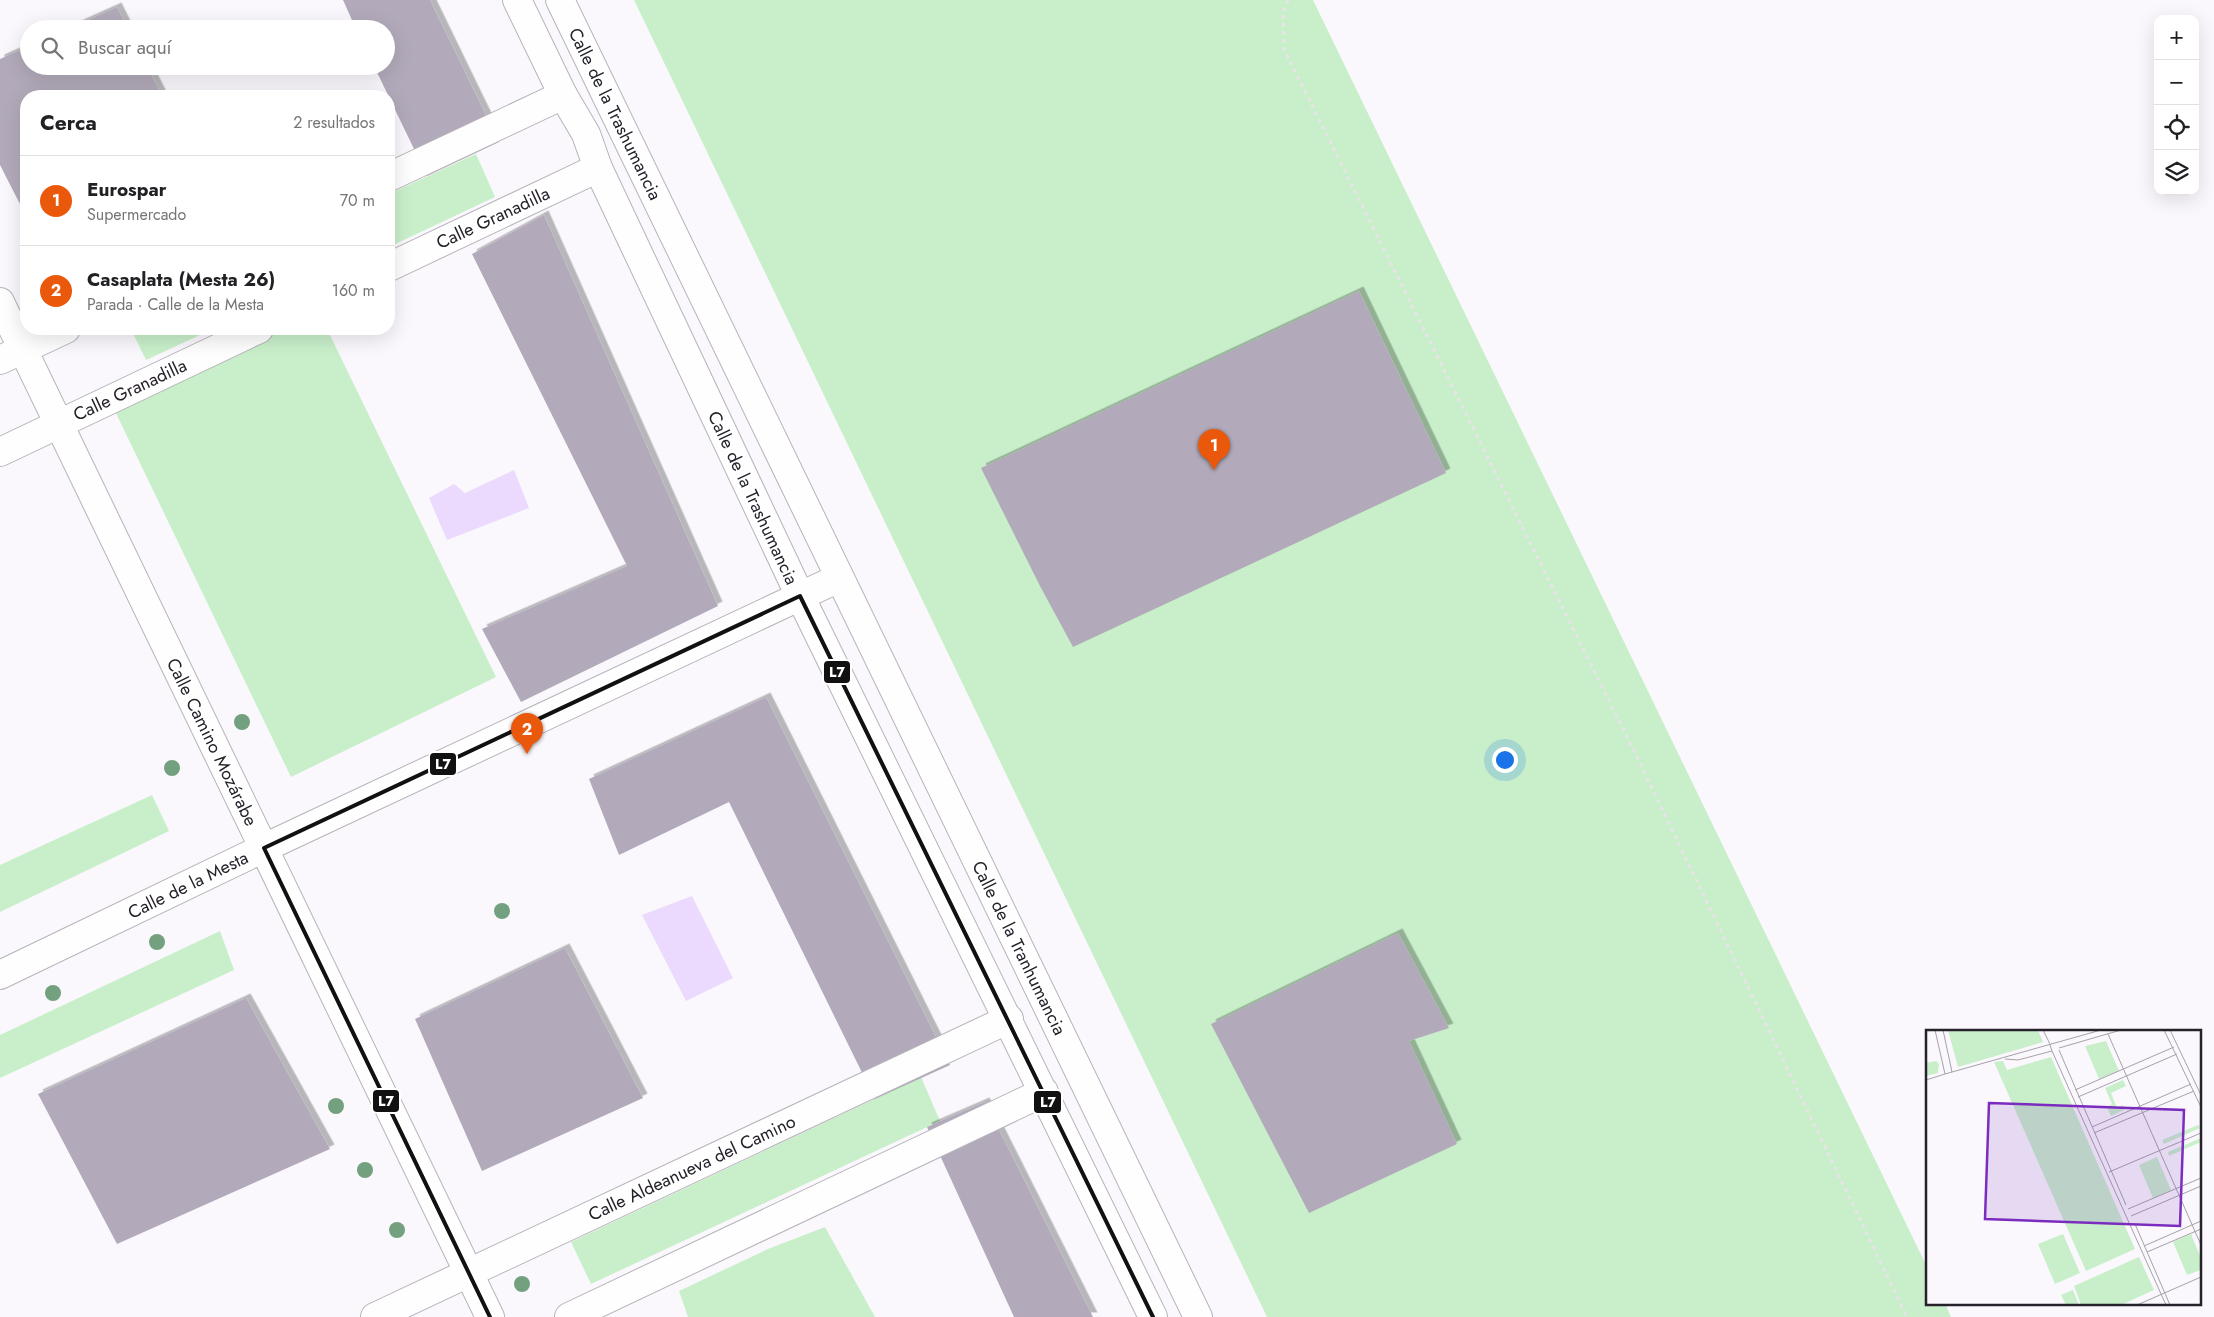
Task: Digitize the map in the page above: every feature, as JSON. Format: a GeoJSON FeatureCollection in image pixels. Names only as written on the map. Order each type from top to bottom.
{"type":"FeatureCollection","features":[{"type":"Feature","properties":{"kind":"street","name":"Calle de la Trashumancia"},"geometry":{"type":"LineString","coordinates":[[517,0],[563,95],[586,134],[598,168],[800,596],[1009,1019],[1153,1317]]}},
{"type":"Feature","properties":{"kind":"street","name":"Calle de la Trashumancia"},"geometry":{"type":"LineString","coordinates":[[560,0],[839,578]]}},
{"type":"Feature","properties":{"kind":"street"},"geometry":{"type":"LineString","coordinates":[[395,174],[563,95]]}},
{"type":"Feature","properties":{"kind":"street","name":"Calle Granadilla"},"geometry":{"type":"LineString","coordinates":[[395,264],[598,168]]}},
{"type":"Feature","properties":{"kind":"street","name":"Calle Camino Mozárabe"},"geometry":{"type":"LineString","coordinates":[[0,302],[11,355],[59,424],[490,1317]]}},
{"type":"Feature","properties":{"kind":"street"},"geometry":{"type":"LineString","coordinates":[[11,355],[53,335]]}},
{"type":"Feature","properties":{"kind":"street","name":"Calle Granadilla"},"geometry":{"type":"LineString","coordinates":[[0,452],[246,335]]}},
{"type":"Feature","properties":{"kind":"street","name":"Calle de la Mesta"},"geometry":{"type":"LineString","coordinates":[[0,975],[264,848],[839,578]]}},
{"type":"Feature","properties":{"kind":"street","name":"Calle de la Tranhumancia"},"geometry":{"type":"LineString","coordinates":[[839,578],[1198,1317]]}},
{"type":"Feature","properties":{"kind":"street","name":"Calle Aldeanueva del Camino"},"geometry":{"type":"LineString","coordinates":[[375,1317],[1009,1019]]}},
{"type":"Feature","properties":{"kind":"street"},"geometry":{"type":"LineString","coordinates":[[569,1317],[1044,1092]]}},
{"type":"Feature","properties":{"kind":"path"},"geometry":{"type":"LineString","coordinates":[[1288,0],[1283,13],[1284,49],[1636,755],[1907,1317]]}},
{"type":"Feature","properties":{"kind":"green space"},"geometry":{"type":"Polygon","coordinates":[[[634,0],[1313,0],[1926,1265],[1926,1304],[1945,1304],[1951,1317],[1267,1317],[634,0]]]}},
{"type":"Feature","properties":{"kind":"green space"},"geometry":{"type":"Polygon","coordinates":[[[476,154],[495,197],[395,244],[395,191],[476,154]]]}},
{"type":"Feature","properties":{"kind":"green space"},"geometry":{"type":"Polygon","coordinates":[[[134,335],[200,335],[146,360],[134,335]]]}},
{"type":"Feature","properties":{"kind":"green space"},"geometry":{"type":"Polygon","coordinates":[[[263,335],[330,335],[496,677],[291,777],[113,407],[263,335]]]}},
{"type":"Feature","properties":{"kind":"green space"},"geometry":{"type":"Polygon","coordinates":[[[152,795],[169,831],[0,912],[0,865],[152,795]]]}},
{"type":"Feature","properties":{"kind":"green space"},"geometry":{"type":"Polygon","coordinates":[[[220,931],[234,970],[0,1078],[0,1035],[220,931]]]}},
{"type":"Feature","properties":{"kind":"green space"},"geometry":{"type":"Polygon","coordinates":[[[921,1077],[940,1121],[591,1284],[571,1242],[921,1077]]]}},
{"type":"Feature","properties":{"kind":"green space"},"geometry":{"type":"Polygon","coordinates":[[[825,1227],[875,1317],[688,1317],[679,1291],[768,1249],[825,1227]]]}},
{"type":"Feature","properties":{"kind":"shaded area"},"geometry":{"type":"Polygon","coordinates":[[[514,470],[529,508],[447,540],[429,498],[454,484],[465,493],[514,470]]]}},
{"type":"Feature","properties":{"kind":"shaded area"},"geometry":{"type":"Polygon","coordinates":[[[692,896],[733,978],[686,1001],[642,915],[692,896]]]}},
{"type":"Feature","properties":{"kind":"building"},"geometry":{"type":"Polygon","coordinates":[[[343,0],[430,0],[499,142],[427,176],[395,110],[395,90],[386,90],[378,75],[395,75],[395,20],[352,20],[343,0]]]}},
{"type":"Feature","properties":{"kind":"building"},"geometry":{"type":"Polygon","coordinates":[[[117,7],[124,20],[88,20],[117,7]]]}},
{"type":"Feature","properties":{"kind":"building"},"geometry":{"type":"Polygon","coordinates":[[[20,50],[20,75],[152,75],[159,90],[20,90],[20,204],[0,165],[0,59],[20,50]]]}},
{"type":"Feature","properties":{"kind":"building"},"geometry":{"type":"Polygon","coordinates":[[[544,215],[718,606],[521,702],[482,629],[627,566],[472,254],[544,215]]]}},
{"type":"Feature","properties":{"kind":"building"},"geometry":{"type":"Polygon","coordinates":[[[1359,291],[1446,473],[1073,647],[981,468],[1359,291]]]}},
{"type":"Feature","properties":{"kind":"building"},"geometry":{"type":"Polygon","coordinates":[[[766,697],[950,1065],[875,1099],[729,802],[619,855],[589,779],[766,697]]]}},
{"type":"Feature","properties":{"kind":"building"},"geometry":{"type":"Polygon","coordinates":[[[1398,933],[1449,1028],[1409,1041],[1457,1144],[1309,1213],[1211,1024],[1398,933]]]}},
{"type":"Feature","properties":{"kind":"building"},"geometry":{"type":"Polygon","coordinates":[[[565,948],[643,1098],[482,1171],[415,1019],[565,948]]]}},
{"type":"Feature","properties":{"kind":"building"},"geometry":{"type":"Polygon","coordinates":[[[246,998],[330,1149],[117,1244],[38,1094],[246,998]]]}},
{"type":"Feature","properties":{"kind":"building"},"geometry":{"type":"Polygon","coordinates":[[[985,1102],[1093,1317],[1014,1317],[927,1127],[985,1102]]]}},
{"type":"Feature","properties":{"kind":"transit line","name":"L7"},"geometry":{"type":"LineString","coordinates":[[490,1317],[264,848],[800,596],[1153,1317]]}},
{"type":"Feature","properties":{"kind":"place","name":"Eurospar"},"geometry":{"type":"Point","coordinates":[1214,470]}},
{"type":"Feature","properties":{"kind":"place","name":"Casaplata (Mesta 26)"},"geometry":{"type":"Point","coordinates":[527,754]}}]}
